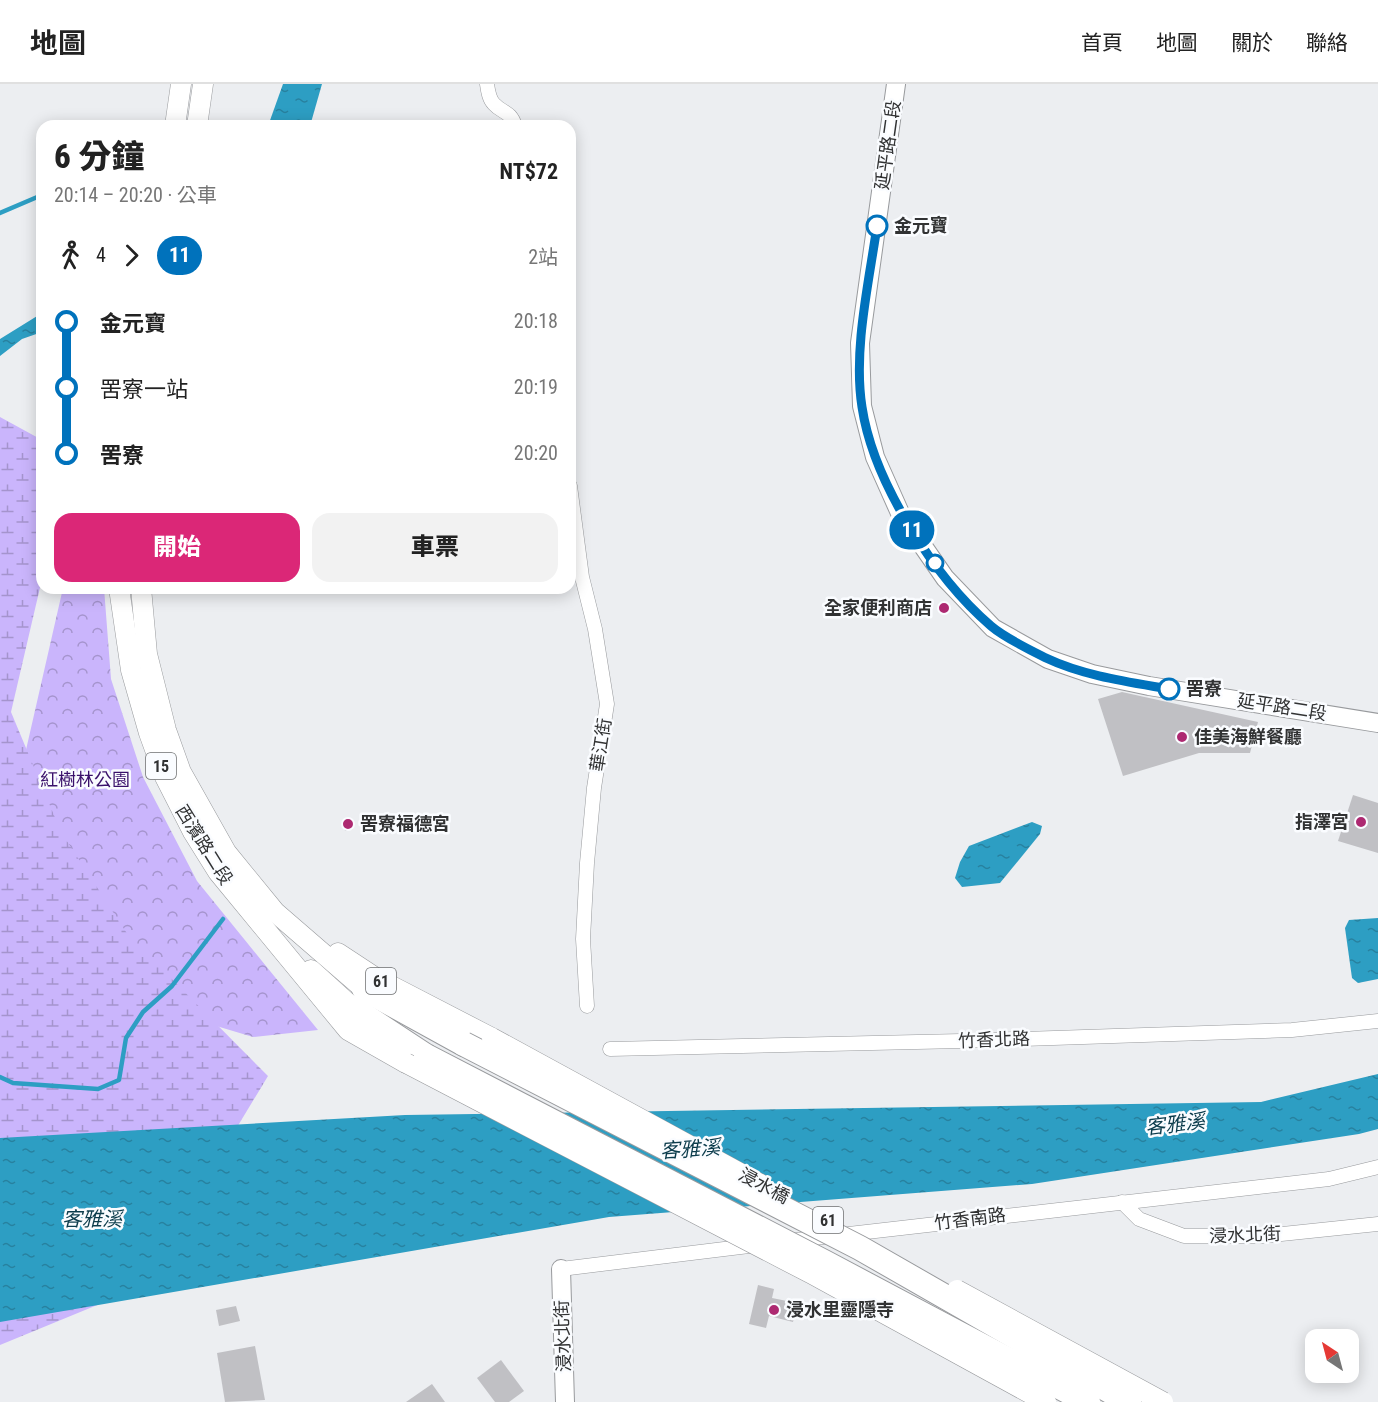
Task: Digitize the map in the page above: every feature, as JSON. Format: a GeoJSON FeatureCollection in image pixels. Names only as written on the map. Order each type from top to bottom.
{"type":"FeatureCollection","features":[{"type":"Feature","properties":{"kind":"highway","name":"浸水橋"},"geometry":{"type":"LineString","coordinates":[[359,999],[464,1044],[860,1248],[1129,1402]]}},
{"type":"Feature","properties":{"kind":"highway","name":"61"},"geometry":{"type":"LineString","coordinates":[[359,999],[416,1059],[826,1263],[1088,1402]]}},
{"type":"Feature","properties":{"kind":"main road"},"geometry":{"type":"LineString","coordinates":[[176,120],[181,84]]}},
{"type":"Feature","properties":{"kind":"main road"},"geometry":{"type":"LineString","coordinates":[[198,120],[203,84]]}},
{"type":"Feature","properties":{"kind":"main road","name":"西濱路二段"},"geometry":{"type":"LineString","coordinates":[[120,594],[131,670],[165,777],[193,832],[218,872],[348,1030],[416,1059]]}},
{"type":"Feature","properties":{"kind":"main road","name":"西濱路二段"},"geometry":{"type":"LineString","coordinates":[[142,594],[147,654],[166,730],[181,772],[226,852],[275,912],[359,999]]}},
{"type":"Feature","properties":{"kind":"main road","name":"西濱路二段"},"geometry":{"type":"LineString","coordinates":[[275,912],[375,978],[492,1038]]}},
{"type":"Feature","properties":{"kind":"main road","name":"西濱路二段"},"geometry":{"type":"LineString","coordinates":[[258,922],[359,999]]}},
{"type":"Feature","properties":{"kind":"main road","name":"浸水橋"},"geometry":{"type":"LineString","coordinates":[[492,1038],[1163,1402]]}},
{"type":"Feature","properties":{"kind":"main road","name":"61"},"geometry":{"type":"LineString","coordinates":[[416,1059],[1046,1402]]}},
{"type":"Feature","properties":{"kind":"street"},"geometry":{"type":"LineString","coordinates":[[487,84],[490,99],[508,114],[512,120]]}},
{"type":"Feature","properties":{"kind":"street","name":"延平路二段"},"geometry":{"type":"LineString","coordinates":[[896,84],[860,343],[862,406],[875,457],[900,513],[945,578],[993,628],[1047,659],[1092,674],[1149,686],[1378,723]]}},
{"type":"Feature","properties":{"kind":"street","name":"華江街"},"geometry":{"type":"LineString","coordinates":[[576,532],[582,577],[595,628],[607,704],[594,788],[587,863],[583,939],[587,1006]]}},
{"type":"Feature","properties":{"kind":"street","name":"竹香北路"},"geometry":{"type":"LineString","coordinates":[[610,1049],[1280,1031],[1378,1021]]}},
{"type":"Feature","properties":{"kind":"street","name":"竹香南路"},"geometry":{"type":"LineString","coordinates":[[561,1269],[1329,1179],[1378,1167]]}},
{"type":"Feature","properties":{"kind":"street","name":"浸水北街"},"geometry":{"type":"LineString","coordinates":[[1122,1202],[1139,1219],[1184,1236],[1262,1236],[1378,1224]]}},
{"type":"Feature","properties":{"kind":"street","name":"浸水北街"},"geometry":{"type":"LineString","coordinates":[[561,1269],[565,1402]]}},
{"type":"Feature","properties":{"kind":"green space"},"geometry":{"type":"Polygon","coordinates":[[[0,417],[36,437],[36,594],[39,594],[11,712],[61,832],[128,935],[268,1076],[207,1177],[107,1301],[0,1345],[0,417]]]}},
{"type":"Feature","properties":{"kind":"green space","name":"紅樹林公園"},"geometry":{"type":"Polygon","coordinates":[[[62,594],[104,594],[111,679],[143,777],[197,881],[318,1030],[253,1037],[203,1022],[144,963],[34,805],[23,763],[62,594]]]}},
{"type":"Feature","properties":{"kind":"water"},"geometry":{"type":"Polygon","coordinates":[[[283,84],[322,84],[312,120],[270,120],[283,84]]]}},
{"type":"Feature","properties":{"kind":"water"},"geometry":{"type":"Polygon","coordinates":[[[36,317],[36,334],[22,339],[0,356],[0,339],[36,317]]]}},
{"type":"Feature","properties":{"kind":"water"},"geometry":{"type":"Polygon","coordinates":[[[1032,822],[1042,826],[1040,834],[1000,883],[962,887],[955,878],[960,862],[969,846],[1032,822]]]}},
{"type":"Feature","properties":{"kind":"water"},"geometry":{"type":"Polygon","coordinates":[[[1378,918],[1378,979],[1358,983],[1352,978],[1345,928],[1349,920],[1378,918]]]}},
{"type":"Feature","properties":{"kind":"water","name":"客雅溪"},"geometry":{"type":"Polygon","coordinates":[[[1378,1074],[1378,1129],[1359,1134],[1032,1184],[609,1217],[0,1322],[0,1138],[405,1115],[1261,1102],[1378,1074]]]}},
{"type":"Feature","properties":{"kind":"building","name":"佳美海鮮餐廳"},"geometry":{"type":"Polygon","coordinates":[[[1122,692],[1258,722],[1250,753],[1199,753],[1123,776],[1098,699],[1122,692]]]}},
{"type":"Feature","properties":{"kind":"building","name":"指澤宮"},"geometry":{"type":"Polygon","coordinates":[[[1353,795],[1378,803],[1378,853],[1338,841],[1353,795]]]}},
{"type":"Feature","properties":{"kind":"building","name":"罟寮福德宮"},"geometry":{"type":"Polygon","coordinates":[[[351,818],[353,829],[345,831],[343,820],[351,818]]]}},
{"type":"Feature","properties":{"kind":"building","name":"浸水里靈隱寺"},"geometry":{"type":"Polygon","coordinates":[[[758,1285],[774,1289],[772,1298],[797,1303],[793,1322],[769,1316],[766,1328],[749,1324],[758,1285]]]}},
{"type":"Feature","properties":{"kind":"building"},"geometry":{"type":"Polygon","coordinates":[[[236,1306],[240,1321],[219,1326],[216,1310],[236,1306]]]}},
{"type":"Feature","properties":{"kind":"building"},"geometry":{"type":"Polygon","coordinates":[[[255,1346],[265,1400],[225,1402],[217,1353],[255,1346]]]}},
{"type":"Feature","properties":{"kind":"building"},"geometry":{"type":"Polygon","coordinates":[[[501,1360],[524,1391],[509,1402],[495,1402],[477,1378],[501,1360]]]}},
{"type":"Feature","properties":{"kind":"building"},"geometry":{"type":"Polygon","coordinates":[[[432,1384],[445,1402],[406,1402],[432,1384]]]}},
{"type":"Feature","properties":{"kind":"waterway"},"geometry":{"type":"LineString","coordinates":[[0,213],[36,198]]}},
{"type":"Feature","properties":{"kind":"waterway"},"geometry":{"type":"LineString","coordinates":[[0,1077],[13,1083],[98,1089],[119,1080],[126,1038],[143,1012],[172,986],[223,919]]}},
{"type":"Feature","properties":{"kind":"bus line","name":"11"},"geometry":{"type":"LineString","coordinates":[[877,226],[860,343],[862,406],[875,457],[900,513],[945,578],[993,628],[1047,659],[1092,674],[1169,689]]}},
{"type":"Feature","properties":{"kind":"place","name":"金元寶"},"geometry":{"type":"Point","coordinates":[877,226]}},
{"type":"Feature","properties":{"kind":"place","name":"全家便利商店"},"geometry":{"type":"Point","coordinates":[944,608]}},
{"type":"Feature","properties":{"kind":"place","name":"罟寮"},"geometry":{"type":"Point","coordinates":[1169,689]}},
{"type":"Feature","properties":{"kind":"place","name":"佳美海鮮餐廳"},"geometry":{"type":"Point","coordinates":[1182,737]}},
{"type":"Feature","properties":{"kind":"place","name":"指澤宮"},"geometry":{"type":"Point","coordinates":[1361,822]}},
{"type":"Feature","properties":{"kind":"place","name":"罟寮福德宮"},"geometry":{"type":"Point","coordinates":[348,824]}},
{"type":"Feature","properties":{"kind":"place","name":"浸水里靈隱寺"},"geometry":{"type":"Point","coordinates":[774,1310]}}]}
